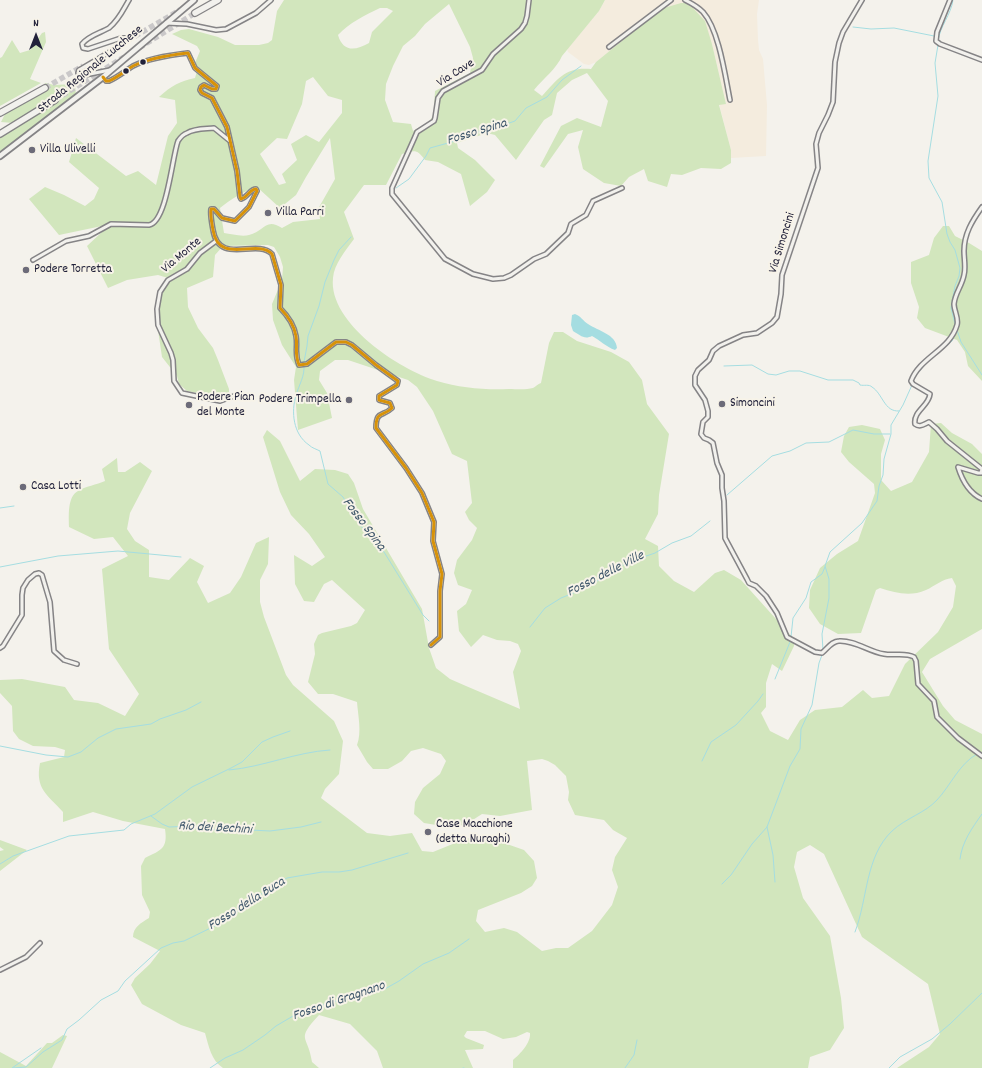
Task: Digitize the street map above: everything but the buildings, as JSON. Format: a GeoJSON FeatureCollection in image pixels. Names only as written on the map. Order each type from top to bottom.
{"type":"FeatureCollection","features":[{"type":"Feature","properties":{"kind":"highway"},"geometry":{"type":"LineString","coordinates":[[196,13],[218,0]]}},
{"type":"Feature","properties":{"kind":"highway"},"geometry":{"type":"LineString","coordinates":[[0,113],[45,88]]}},
{"type":"Feature","properties":{"kind":"highway"},"geometry":{"type":"LineString","coordinates":[[0,134],[55,100]]}},
{"type":"Feature","properties":{"kind":"main road","name":"Strada Regionale Lucchese"},"geometry":{"type":"LineString","coordinates":[[0,156],[112,70],[194,0]]}},
{"type":"Feature","properties":{"kind":"street"},"geometry":{"type":"LineString","coordinates":[[112,70],[85,75],[80,75],[78,72],[80,69],[123,44],[126,40],[125,38],[88,49],[83,48],[82,44],[85,40],[110,27],[121,15],[129,0]]}},
{"type":"Feature","properties":{"kind":"street"},"geometry":{"type":"LineString","coordinates":[[166,23],[187,24],[216,30],[226,29],[256,13],[271,0]]}},
{"type":"Feature","properties":{"kind":"street","name":"Via Cave"},"geometry":{"type":"LineString","coordinates":[[529,0],[527,16],[521,29],[493,54],[482,70],[440,94],[434,121],[417,132],[403,160],[391,191],[393,196],[445,259],[473,274],[493,279],[504,278],[511,275],[534,259],[546,254],[568,233],[571,224],[586,215],[592,201],[622,188]]}},
{"type":"Feature","properties":{"kind":"street"},"geometry":{"type":"LineString","coordinates":[[609,48],[671,0]]}},
{"type":"Feature","properties":{"kind":"street"},"geometry":{"type":"LineString","coordinates":[[685,0],[700,9],[711,25],[722,61],[730,100]]}},
{"type":"Feature","properties":{"kind":"street","name":"Via Simoncini"},"geometry":{"type":"LineString","coordinates":[[862,0],[843,32],[839,43],[835,62],[833,102],[819,133],[816,144],[818,168],[782,275],[781,294],[777,317],[772,323],[757,333],[743,336],[719,346],[709,360],[698,370],[695,376],[695,385],[705,400],[708,411],[708,416],[704,422],[701,434],[713,444],[717,463],[722,475],[725,540],[736,557],[748,581],[754,584],[774,607],[787,637],[818,653],[822,653],[832,643],[840,640],[850,642],[878,653],[907,654],[914,657],[916,661],[918,684],[934,701],[937,717],[950,732],[982,756]]}},
{"type":"Feature","properties":{"kind":"street"},"geometry":{"type":"LineString","coordinates":[[950,0],[937,32],[936,41],[940,44],[982,60]]}},
{"type":"Feature","properties":{"kind":"street","name":"Via Monte"},"geometry":{"type":"LineString","coordinates":[[103,77],[106,81],[110,81],[138,64],[170,55],[188,53],[195,68],[216,85],[217,88],[215,89],[204,85],[200,90],[202,93],[210,96],[214,100],[228,128],[237,171],[240,197],[244,198],[254,189],[257,191],[249,207],[236,221],[222,218],[214,209],[211,209],[216,241],[200,254],[187,269],[168,280],[160,292],[157,309],[158,325],[173,360],[174,381],[182,393],[220,401],[234,396]]}},
{"type":"Feature","properties":{"kind":"street"},"geometry":{"type":"LineString","coordinates":[[33,260],[66,240],[89,236],[111,224],[153,224],[157,220],[166,195],[179,140],[186,133],[193,130],[214,128],[231,142]]}},
{"type":"Feature","properties":{"kind":"street"},"geometry":{"type":"LineString","coordinates":[[982,207],[971,223],[965,238],[964,275],[957,291],[954,303],[956,326],[947,344],[928,359],[911,381],[914,385],[930,394],[930,399],[915,418],[915,424],[921,426],[929,422],[947,441],[982,469],[981,473],[978,473],[958,467],[968,487],[976,496],[982,499]]}},
{"type":"Feature","properties":{"kind":"street"},"geometry":{"type":"LineString","coordinates":[[216,241],[222,247],[230,249],[261,249],[268,250],[272,254],[281,285],[280,308],[289,317],[296,336],[296,357],[300,365],[307,364],[336,342],[346,342],[352,345],[398,381],[397,385],[379,396],[379,400],[390,403],[392,408],[379,415],[376,420],[376,428],[406,468],[418,487],[434,522],[433,541],[442,574],[440,591],[440,637],[431,645]]}},
{"type":"Feature","properties":{"kind":"street"},"geometry":{"type":"LineString","coordinates":[[0,648],[3,646],[22,615],[23,588],[28,580],[35,574],[39,573],[42,575],[50,602],[54,651],[64,660],[77,664]]}},
{"type":"Feature","properties":{"kind":"street"},"geometry":{"type":"LineString","coordinates":[[0,970],[26,957],[40,943]]}},
{"type":"Feature","properties":{"kind":"shaded area"},"geometry":{"type":"Polygon","coordinates":[[[605,0],[759,0],[757,14],[758,40],[759,50],[763,59],[767,105],[766,156],[731,158],[731,150],[719,104],[726,104],[712,44],[701,16],[688,5],[664,8],[596,62],[589,65],[584,64],[568,52],[567,49],[599,11],[605,0]]]}},
{"type":"Feature","properties":{"kind":"green space"},"geometry":{"type":"Polygon","coordinates":[[[284,0],[605,0],[599,11],[562,56],[557,65],[534,90],[542,96],[563,75],[575,70],[591,69],[596,62],[664,8],[685,3],[693,8],[705,21],[726,104],[719,105],[731,150],[731,163],[721,169],[701,168],[682,175],[671,174],[667,187],[648,181],[644,169],[629,177],[621,186],[604,183],[583,169],[578,147],[583,130],[568,134],[544,168],[540,166],[561,126],[577,118],[601,127],[608,101],[587,73],[572,80],[557,93],[552,115],[544,120],[516,160],[495,135],[487,133],[457,143],[458,148],[475,160],[495,180],[487,192],[470,206],[461,174],[438,162],[425,160],[418,152],[415,151],[402,154],[386,185],[364,185],[344,212],[354,239],[341,257],[334,273],[333,278],[335,295],[342,312],[369,342],[404,367],[437,381],[482,389],[533,388],[541,383],[549,343],[554,332],[563,332],[577,341],[611,352],[629,362],[642,380],[647,404],[669,434],[659,495],[658,514],[645,539],[658,546],[659,566],[674,581],[694,592],[715,573],[724,570],[741,580],[794,639],[794,646],[782,671],[772,664],[766,683],[766,707],[761,713],[770,731],[788,740],[800,720],[815,710],[842,707],[863,690],[872,698],[889,696],[905,664],[938,632],[953,607],[956,586],[952,578],[942,581],[926,590],[909,594],[897,593],[880,588],[876,590],[861,633],[838,634],[820,624],[809,608],[810,590],[820,568],[837,554],[858,541],[875,493],[874,484],[849,462],[841,452],[844,436],[849,427],[862,425],[880,429],[885,440],[881,454],[881,480],[891,491],[912,482],[929,452],[931,424],[941,423],[952,433],[972,444],[982,454],[982,629],[930,659],[922,672],[943,706],[955,720],[982,734],[982,1068],[897,1068],[929,1047],[940,1034],[928,984],[862,937],[824,854],[810,845],[797,852],[794,867],[803,898],[830,936],[841,998],[844,1028],[830,1050],[810,1057],[808,1068],[513,1068],[513,1060],[529,1041],[530,1033],[527,1032],[516,1037],[503,1039],[485,1031],[467,1031],[464,1036],[466,1038],[484,1045],[483,1049],[465,1050],[473,1068],[383,1068],[377,1051],[350,1024],[319,1015],[307,1029],[305,1038],[312,1062],[319,1068],[223,1068],[213,1057],[205,1033],[181,1025],[142,1004],[131,985],[135,978],[150,964],[160,951],[133,937],[136,928],[149,918],[150,912],[142,895],[141,866],[145,858],[159,851],[164,845],[166,836],[165,829],[123,821],[93,812],[63,822],[63,812],[47,795],[41,785],[39,772],[40,763],[64,757],[65,750],[55,747],[33,746],[19,739],[13,731],[12,706],[0,693],[0,680],[22,679],[65,687],[74,700],[98,703],[125,716],[139,694],[109,649],[102,569],[128,556],[113,537],[94,539],[69,527],[69,507],[74,494],[84,488],[105,481],[102,469],[117,458],[118,472],[125,472],[140,462],[152,471],[130,513],[127,529],[135,541],[149,550],[149,577],[169,580],[190,558],[204,566],[197,582],[208,603],[230,593],[241,577],[256,543],[269,537],[268,564],[260,580],[260,602],[264,617],[286,675],[293,685],[334,721],[343,741],[339,774],[325,789],[321,798],[367,833],[390,836],[412,833],[422,851],[433,852],[465,839],[484,836],[524,850],[534,861],[537,878],[532,886],[521,893],[478,910],[476,921],[485,932],[504,928],[517,932],[542,951],[556,948],[568,948],[592,931],[612,905],[618,887],[612,870],[615,857],[627,838],[613,830],[604,820],[575,815],[568,800],[569,792],[566,776],[555,765],[542,759],[527,761],[532,810],[500,816],[482,814],[465,825],[449,827],[424,823],[414,814],[415,802],[423,788],[440,774],[446,761],[441,754],[423,748],[411,751],[402,761],[388,769],[373,769],[357,745],[359,729],[357,702],[333,694],[318,694],[308,682],[315,654],[314,644],[318,635],[357,623],[365,610],[332,580],[324,584],[314,602],[304,601],[295,584],[294,555],[312,566],[325,557],[309,534],[291,515],[280,492],[263,437],[267,430],[280,441],[300,481],[315,469],[335,470],[348,474],[354,483],[363,509],[422,609],[429,648],[436,668],[450,679],[520,709],[513,672],[521,651],[518,644],[510,641],[497,640],[483,635],[471,647],[459,631],[457,611],[466,604],[472,590],[458,585],[454,573],[457,560],[472,540],[477,528],[469,520],[465,512],[472,503],[467,461],[452,454],[433,411],[417,387],[408,380],[348,360],[335,360],[320,371],[319,380],[327,393],[332,418],[298,430],[294,380],[296,367],[282,345],[273,320],[272,304],[282,280],[283,267],[280,257],[274,247],[268,245],[223,246],[215,255],[213,277],[187,288],[188,307],[198,328],[213,348],[229,389],[229,395],[222,400],[187,391],[179,384],[177,376],[162,357],[155,310],[158,291],[168,278],[158,275],[127,280],[108,288],[87,246],[103,231],[102,226],[59,235],[29,199],[45,187],[85,206],[94,199],[99,188],[69,162],[76,138],[126,176],[138,171],[156,185],[168,136],[177,123],[175,100],[159,97],[176,84],[195,78],[197,71],[195,63],[200,51],[197,46],[172,34],[181,30],[189,29],[218,37],[235,45],[259,45],[268,43],[272,40],[277,11],[284,0]],[[449,4],[425,24],[415,36],[403,46],[386,84],[385,100],[393,122],[411,124],[413,131],[427,123],[433,116],[435,91],[470,73],[473,58],[470,47],[449,4]],[[380,8],[363,16],[338,35],[340,41],[346,47],[359,48],[369,43],[372,32],[393,11],[387,8],[380,8]],[[313,77],[306,81],[302,104],[287,139],[277,138],[260,154],[279,185],[286,183],[282,174],[297,160],[291,144],[306,135],[319,142],[342,113],[342,100],[328,96],[313,77]],[[330,138],[296,195],[280,208],[257,187],[242,193],[229,201],[220,208],[224,233],[246,236],[272,224],[282,228],[293,222],[320,219],[318,209],[335,179],[330,138]]]}},
{"type":"Feature","properties":{"kind":"green space"},"geometry":{"type":"Polygon","coordinates":[[[45,32],[46,42],[30,79],[41,83],[0,106],[0,58],[12,40],[20,53],[30,50],[42,33],[45,32]]]}},
{"type":"Feature","properties":{"kind":"green space"},"geometry":{"type":"Polygon","coordinates":[[[44,84],[54,85],[75,84],[76,96],[41,122],[40,121],[36,124],[35,127],[0,154],[0,137],[57,102],[13,123],[1,122],[6,112],[46,89],[44,84]]]}},
{"type":"Feature","properties":{"kind":"green space"},"geometry":{"type":"Polygon","coordinates":[[[943,226],[949,226],[955,236],[982,251],[982,381],[968,366],[965,352],[957,340],[925,328],[917,318],[919,307],[911,283],[911,262],[929,255],[934,238],[943,226]]]}},
{"type":"Feature","properties":{"kind":"green space"},"geometry":{"type":"Polygon","coordinates":[[[0,840],[27,850],[0,871],[0,851],[4,850],[0,847],[0,840]]]}},
{"type":"Feature","properties":{"kind":"green space"},"geometry":{"type":"Polygon","coordinates":[[[63,1035],[67,1036],[52,1068],[0,1068],[0,1052],[26,1066],[47,1043],[52,1043],[63,1035]]]}},
{"type":"Feature","properties":{"kind":"water"},"geometry":{"type":"Polygon","coordinates":[[[575,314],[588,324],[610,336],[616,343],[617,348],[615,350],[592,336],[584,337],[573,331],[571,325],[572,315],[575,314]]]}},
{"type":"Feature","properties":{"kind":"waterway"},"geometry":{"type":"LineString","coordinates":[[938,41],[953,0]]}},
{"type":"Feature","properties":{"kind":"waterway"},"geometry":{"type":"LineString","coordinates":[[853,27],[871,29],[894,28],[934,36]]}},
{"type":"Feature","properties":{"kind":"waterway"},"geometry":{"type":"LineString","coordinates":[[938,45],[935,63],[938,96],[928,161],[929,178],[942,202],[947,234],[955,250],[960,268],[951,308],[955,324]]}},
{"type":"Feature","properties":{"kind":"waterway","name":"Fosso Spina"},"geometry":{"type":"LineString","coordinates":[[396,188],[409,179],[430,148],[466,138],[478,132],[515,121],[526,108],[547,97],[562,80],[581,66]]}},
{"type":"Feature","properties":{"kind":"waterway","name":"Fosso Spina"},"geometry":{"type":"LineString","coordinates":[[304,362],[308,336],[319,306],[325,282],[339,250],[351,237]]}},
{"type":"Feature","properties":{"kind":"waterway"},"geometry":{"type":"LineString","coordinates":[[957,330],[961,342],[982,375]]}},
{"type":"Feature","properties":{"kind":"waterway"},"geometry":{"type":"LineString","coordinates":[[940,351],[952,341],[957,330]]}},
{"type":"Feature","properties":{"kind":"waterway"},"geometry":{"type":"LineString","coordinates":[[913,381],[915,376],[930,359]]}},
{"type":"Feature","properties":{"kind":"waterway","name":"Fosso Spina"},"geometry":{"type":"LineString","coordinates":[[304,365],[303,377],[294,402],[294,415],[297,429],[300,435],[310,446],[320,451],[328,484],[343,497],[359,524],[384,552],[423,615],[429,621]]}},
{"type":"Feature","properties":{"kind":"waterway"},"geometry":{"type":"LineString","coordinates":[[724,366],[752,365],[768,374],[776,375],[789,371],[800,371],[828,380],[853,380],[860,385],[871,386],[876,390],[890,409],[899,411]]}},
{"type":"Feature","properties":{"kind":"waterway"},"geometry":{"type":"LineString","coordinates":[[823,650],[822,634],[829,598],[829,579],[825,566],[830,552],[862,523],[877,501],[879,486],[883,475],[884,459],[891,434],[891,425],[903,405],[912,385]]}},
{"type":"Feature","properties":{"kind":"waterway","name":"Fosso delle Ville"},"geometry":{"type":"LineString","coordinates":[[727,495],[772,456],[790,451],[806,443],[829,442],[853,430],[874,434],[890,434]]}},
{"type":"Feature","properties":{"kind":"waterway"},"geometry":{"type":"LineString","coordinates":[[0,508],[14,506]]}},
{"type":"Feature","properties":{"kind":"waterway","name":"Fosso delle Ville"},"geometry":{"type":"LineString","coordinates":[[530,627],[545,608],[561,598],[581,590],[626,563],[655,553],[672,543],[691,536],[710,521]]}},
{"type":"Feature","properties":{"kind":"waterway"},"geometry":{"type":"LineString","coordinates":[[0,567],[58,556],[118,551],[181,557]]}},
{"type":"Feature","properties":{"kind":"waterway"},"geometry":{"type":"LineString","coordinates":[[791,637],[793,618],[806,598],[811,582],[822,574],[825,567]]}},
{"type":"Feature","properties":{"kind":"waterway"},"geometry":{"type":"LineString","coordinates":[[775,679],[790,642]]}},
{"type":"Feature","properties":{"kind":"waterway"},"geometry":{"type":"LineString","coordinates":[[722,884],[731,875],[752,844],[767,827],[790,766],[800,749],[801,729],[812,705],[819,663],[822,655]]}},
{"type":"Feature","properties":{"kind":"waterway"},"geometry":{"type":"LineString","coordinates":[[702,761],[711,742],[736,725],[763,694]]}},
{"type":"Feature","properties":{"kind":"waterway"},"geometry":{"type":"LineString","coordinates":[[0,746],[46,755],[68,757],[81,752],[98,738],[116,729],[151,724],[160,719],[186,710],[201,702]]}},
{"type":"Feature","properties":{"kind":"waterway","name":"Rio dei Bechini"},"geometry":{"type":"LineString","coordinates":[[0,864],[13,856],[69,836],[124,830],[131,824],[155,814],[192,787],[242,762],[262,742],[290,731]]}},
{"type":"Feature","properties":{"kind":"waterway"},"geometry":{"type":"LineString","coordinates":[[229,770],[254,766],[317,751],[330,750]]}},
{"type":"Feature","properties":{"kind":"waterway"},"geometry":{"type":"LineString","coordinates":[[855,932],[868,878],[883,841],[897,826],[932,805],[965,763],[977,754]]}},
{"type":"Feature","properties":{"kind":"waterway"},"geometry":{"type":"LineString","coordinates":[[960,859],[965,841],[982,814]]}},
{"type":"Feature","properties":{"kind":"waterway","name":"Rio dei Bechini"},"geometry":{"type":"LineString","coordinates":[[151,816],[169,827],[191,826],[204,830],[231,829],[270,831],[301,827],[321,822]]}},
{"type":"Feature","properties":{"kind":"waterway"},"geometry":{"type":"LineString","coordinates":[[767,827],[773,855],[775,882]]}},
{"type":"Feature","properties":{"kind":"waterway","name":"Fosso della Buca"},"geometry":{"type":"LineString","coordinates":[[13,1068],[26,1067],[43,1052],[62,1040],[67,1029],[101,1000],[118,991],[125,981],[161,948],[173,943],[184,941],[227,920],[255,898],[287,878],[322,872],[352,870],[408,853]]}},
{"type":"Feature","properties":{"kind":"waterway","name":"Fosso di Gragnano"},"geometry":{"type":"LineString","coordinates":[[210,1068],[225,1058],[243,1050],[276,1026],[293,1016],[331,1002],[383,990],[423,964],[449,953],[469,939]]}},
{"type":"Feature","properties":{"kind":"waterway"},"geometry":{"type":"LineString","coordinates":[[889,1068],[900,1057],[932,1039],[982,993]]}},
{"type":"Feature","properties":{"kind":"waterway","name":"Fosso di Gragnano"},"geometry":{"type":"LineString","coordinates":[[625,1068],[634,1055],[637,1040]]}},
{"type":"Feature","properties":{"kind":"waterway"},"geometry":{"type":"LineString","coordinates":[[12,1068],[41,1048]]}},
{"type":"Feature","properties":{"kind":"tunnel"},"geometry":{"type":"LineString","coordinates":[[120,45],[180,10]]}},
{"type":"Feature","properties":{"kind":"tunnel"},"geometry":{"type":"LineString","coordinates":[[139,48],[195,13]]}},
{"type":"Feature","properties":{"kind":"tunnel"},"geometry":{"type":"LineString","coordinates":[[55,100],[124,57]]}},
{"type":"Feature","properties":{"kind":"tunnel"},"geometry":{"type":"LineString","coordinates":[[45,88],[83,66]]}},
{"type":"Feature","properties":{"kind":"transit line"},"geometry":{"type":"LineString","coordinates":[[103,77],[106,81],[109,81],[133,66],[146,61],[188,53],[195,68],[217,86],[216,89],[212,89],[204,85],[200,90],[202,93],[212,98],[227,127],[237,171],[240,197],[241,199],[245,197],[254,189],[257,191],[249,207],[235,221],[222,218],[214,209],[211,209],[213,230],[217,241],[222,247],[230,249],[257,249],[265,250],[272,254],[281,285],[280,308],[288,317],[294,328],[299,365],[307,364],[336,342],[346,342],[352,345],[398,381],[397,385],[379,396],[379,400],[390,403],[392,408],[379,416],[376,422],[376,428],[406,468],[422,493],[434,522],[433,541],[442,574],[440,591],[440,637],[431,645]]}},
{"type":"Feature","properties":{"kind":"place","name":"Villa Ulivelli"},"geometry":{"type":"Point","coordinates":[32,150]}},
{"type":"Feature","properties":{"kind":"place","name":"Villa Parri"},"geometry":{"type":"Point","coordinates":[268,213]}},
{"type":"Feature","properties":{"kind":"place","name":"Podere Torretta"},"geometry":{"type":"Point","coordinates":[26,270]}},
{"type":"Feature","properties":{"kind":"place","name":"Podere Trimpella"},"geometry":{"type":"Point","coordinates":[349,400]}},
{"type":"Feature","properties":{"kind":"place","name":"Simoncini"},"geometry":{"type":"Point","coordinates":[722,404]}},
{"type":"Feature","properties":{"kind":"place","name":"Podere Pian del Monte"},"geometry":{"type":"Point","coordinates":[189,405]}},
{"type":"Feature","properties":{"kind":"place","name":"Casa Lotti"},"geometry":{"type":"Point","coordinates":[23,487]}},
{"type":"Feature","properties":{"kind":"place","name":"Case Macchione (detta Nuraghi)"},"geometry":{"type":"Point","coordinates":[428,832]}}]}
